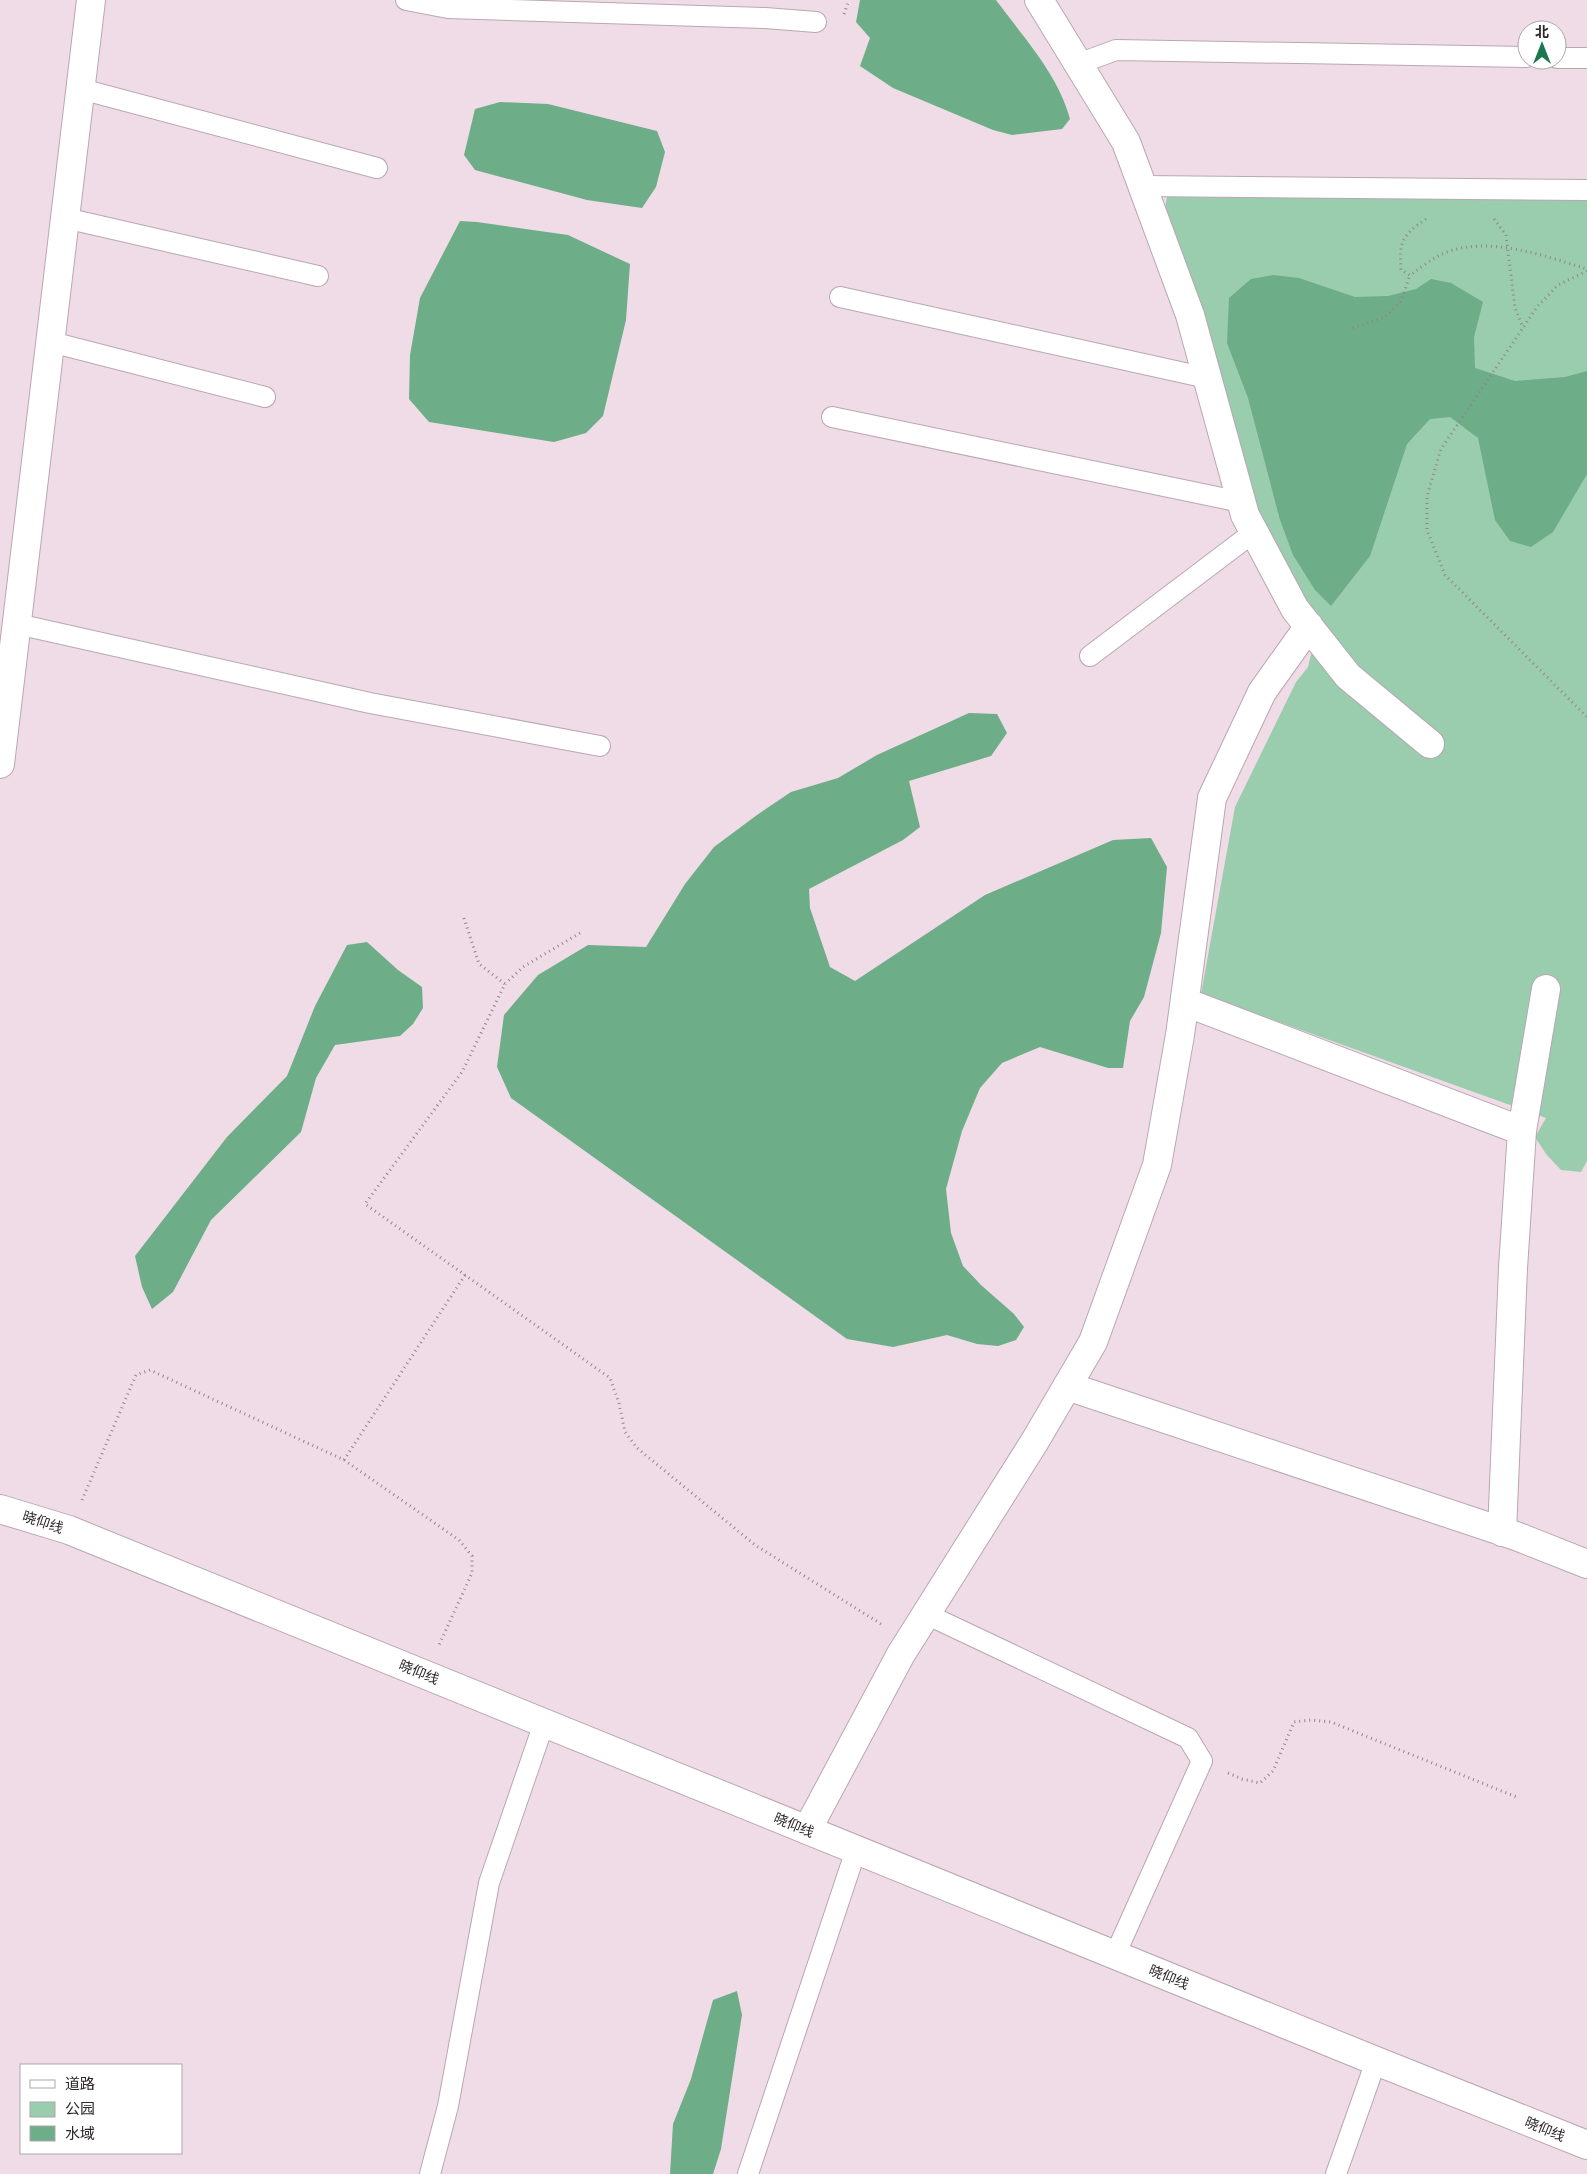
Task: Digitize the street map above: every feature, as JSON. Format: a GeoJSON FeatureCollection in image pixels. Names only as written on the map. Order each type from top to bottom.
{"type":"FeatureCollection","features":[{"type":"Feature","properties":{"kind":"street"},"geometry":{"type":"LineString","coordinates":[[0,764],[92,0]]}},
{"type":"Feature","properties":{"kind":"street"},"geometry":{"type":"LineString","coordinates":[[1039,0],[1126,142],[1190,316],[1245,515],[1295,609],[1348,676],[1430,744]]}},
{"type":"Feature","properties":{"kind":"street"},"geometry":{"type":"LineString","coordinates":[[807,1830],[909,1642],[1035,1441],[1092,1342],[1157,1165],[1184,1002],[1212,798],[1262,692],[1309,626]]}},
{"type":"Feature","properties":{"kind":"street"},"geometry":{"type":"LineString","coordinates":[[1502,1532],[1522,1131],[1546,989]]}},
{"type":"Feature","properties":{"kind":"street"},"geometry":{"type":"LineString","coordinates":[[1184,1002],[1522,1131]]}},
{"type":"Feature","properties":{"kind":"street"},"geometry":{"type":"LineString","coordinates":[[1066,1386],[1502,1532],[1587,1564]]}},
{"type":"Feature","properties":{"kind":"street","name":"晓仰线"},"geometry":{"type":"LineString","coordinates":[[0,1509],[69,1530],[1376,2062],[1587,2145]]}},
{"type":"Feature","properties":{"kind":"lane"},"geometry":{"type":"LineString","coordinates":[[406,0],[448,8],[765,18],[816,22]]}},
{"type":"Feature","properties":{"kind":"lane"},"geometry":{"type":"LineString","coordinates":[[1078,64],[1116,50],[1517,57]]}},
{"type":"Feature","properties":{"kind":"lane"},"geometry":{"type":"LineString","coordinates":[[1567,58],[1587,58]]}},
{"type":"Feature","properties":{"kind":"lane"},"geometry":{"type":"LineString","coordinates":[[81,89],[378,168]]}},
{"type":"Feature","properties":{"kind":"lane"},"geometry":{"type":"LineString","coordinates":[[1142,186],[1587,190]]}},
{"type":"Feature","properties":{"kind":"lane"},"geometry":{"type":"LineString","coordinates":[[65,218],[318,276]]}},
{"type":"Feature","properties":{"kind":"lane"},"geometry":{"type":"LineString","coordinates":[[840,297],[1207,378]]}},
{"type":"Feature","properties":{"kind":"lane"},"geometry":{"type":"LineString","coordinates":[[51,342],[265,397]]}},
{"type":"Feature","properties":{"kind":"lane"},"geometry":{"type":"LineString","coordinates":[[832,417],[1241,502]]}},
{"type":"Feature","properties":{"kind":"lane"},"geometry":{"type":"LineString","coordinates":[[1090,656],[1254,532]]}},
{"type":"Feature","properties":{"kind":"lane"},"geometry":{"type":"LineString","coordinates":[[17,624],[370,703],[600,746]]}},
{"type":"Feature","properties":{"kind":"lane"},"geometry":{"type":"LineString","coordinates":[[926,1614],[1188,1738],[1202,1761],[1115,1955]]}},
{"type":"Feature","properties":{"kind":"lane"},"geometry":{"type":"LineString","coordinates":[[430,2174],[448,2106],[489,1883],[544,1723]]}},
{"type":"Feature","properties":{"kind":"lane"},"geometry":{"type":"LineString","coordinates":[[748,2174],[856,1850]]}},
{"type":"Feature","properties":{"kind":"lane"},"geometry":{"type":"LineString","coordinates":[[1336,2174],[1376,2062]]}},
{"type":"Feature","properties":{"kind":"path"},"geometry":{"type":"LineString","coordinates":[[1466,189],[1496,221],[1506,235],[1515,308],[1523,328]]}},
{"type":"Feature","properties":{"kind":"path"},"geometry":{"type":"LineString","coordinates":[[1410,275],[1401,270],[1400,249],[1411,229],[1433,215]]}},
{"type":"Feature","properties":{"kind":"path"},"geometry":{"type":"LineString","coordinates":[[1486,218],[1496,221]]}},
{"type":"Feature","properties":{"kind":"path"},"geometry":{"type":"LineString","coordinates":[[1353,328],[1385,317],[1401,301],[1410,275],[1449,251],[1485,246],[1509,249],[1549,257],[1587,270]]}},
{"type":"Feature","properties":{"kind":"path"},"geometry":{"type":"LineString","coordinates":[[1587,270],[1558,285],[1537,307],[1441,449],[1427,496],[1427,530],[1445,575],[1587,717]]}},
{"type":"Feature","properties":{"kind":"path"},"geometry":{"type":"LineString","coordinates":[[464,918],[479,964],[505,984]]}},
{"type":"Feature","properties":{"kind":"path"},"geometry":{"type":"LineString","coordinates":[[580,933],[524,967],[505,984],[462,1072],[365,1204],[610,1378],[619,1403],[625,1432],[637,1448],[755,1545],[909,1642]]}},
{"type":"Feature","properties":{"kind":"path"},"geometry":{"type":"LineString","coordinates":[[344,1460],[465,1275]]}},
{"type":"Feature","properties":{"kind":"path"},"geometry":{"type":"LineString","coordinates":[[69,1530],[136,1375],[150,1370],[344,1460],[458,1540],[472,1556],[472,1573],[425,1675]]}},
{"type":"Feature","properties":{"kind":"path"},"geometry":{"type":"LineString","coordinates":[[1202,1761],[1242,1779],[1260,1783],[1273,1771],[1294,1722],[1311,1720],[1330,1722],[1519,1798]]}},
{"type":"Feature","properties":{"kind":"green space"},"geometry":{"type":"Polygon","coordinates":[[[1167,197],[1587,199],[1587,1161],[1581,1172],[1561,1170],[1546,1154],[1535,1137],[1546,1118],[1201,994],[1235,807],[1296,682],[1308,667],[1319,621],[1253,510],[1164,213],[1167,197]]]}},
{"type":"Feature","properties":{"kind":"water"},"geometry":{"type":"Polygon","coordinates":[[[860,0],[996,0],[1039,56],[1057,87],[1070,119],[1062,129],[1012,135],[993,130],[893,88],[860,66],[870,38],[856,22],[860,0]]]}},
{"type":"Feature","properties":{"kind":"water"},"geometry":{"type":"Polygon","coordinates":[[[500,102],[548,104],[657,131],[665,152],[656,187],[642,208],[587,200],[475,170],[464,155],[475,109],[500,102]]]}},
{"type":"Feature","properties":{"kind":"water"},"geometry":{"type":"Polygon","coordinates":[[[460,221],[568,235],[630,264],[626,320],[603,416],[586,433],[554,442],[429,422],[409,399],[410,355],[420,298],[460,221]]]}},
{"type":"Feature","properties":{"kind":"water"},"geometry":{"type":"Polygon","coordinates":[[[1273,275],[1299,278],[1355,297],[1388,296],[1416,289],[1431,279],[1451,283],[1483,302],[1474,337],[1475,368],[1515,381],[1565,377],[1587,371],[1587,474],[1553,532],[1531,547],[1510,541],[1495,520],[1478,438],[1450,417],[1430,419],[1407,444],[1370,556],[1331,606],[1315,590],[1293,555],[1280,520],[1248,398],[1227,343],[1229,298],[1251,279],[1273,275]]]}},
{"type":"Feature","properties":{"kind":"water"},"geometry":{"type":"Polygon","coordinates":[[[969,713],[997,714],[1007,733],[991,756],[909,781],[920,827],[903,840],[809,889],[810,908],[830,967],[855,981],[985,895],[1113,840],[1151,838],[1167,867],[1161,933],[1144,997],[1130,1021],[1123,1068],[1108,1068],[1040,1047],[1002,1063],[980,1088],[962,1131],[946,1189],[951,1233],[963,1266],[1014,1314],[1024,1327],[1016,1340],[998,1346],[977,1344],[947,1335],[893,1347],[847,1339],[511,1098],[497,1067],[504,1015],[538,975],[588,945],[646,947],[685,884],[714,847],[757,815],[791,792],[838,778],[877,755],[969,713]]]}},
{"type":"Feature","properties":{"kind":"water"},"geometry":{"type":"Polygon","coordinates":[[[367,942],[398,970],[422,987],[423,1008],[413,1024],[400,1036],[335,1045],[316,1078],[301,1132],[211,1220],[173,1292],[152,1309],[142,1287],[135,1256],[227,1137],[287,1076],[315,1006],[347,945],[367,942]]]}},
{"type":"Feature","properties":{"kind":"water"},"geometry":{"type":"Polygon","coordinates":[[[737,1991],[742,2015],[721,2149],[713,2174],[670,2174],[673,2124],[691,2079],[713,2000],[737,1991]]]}}]}
